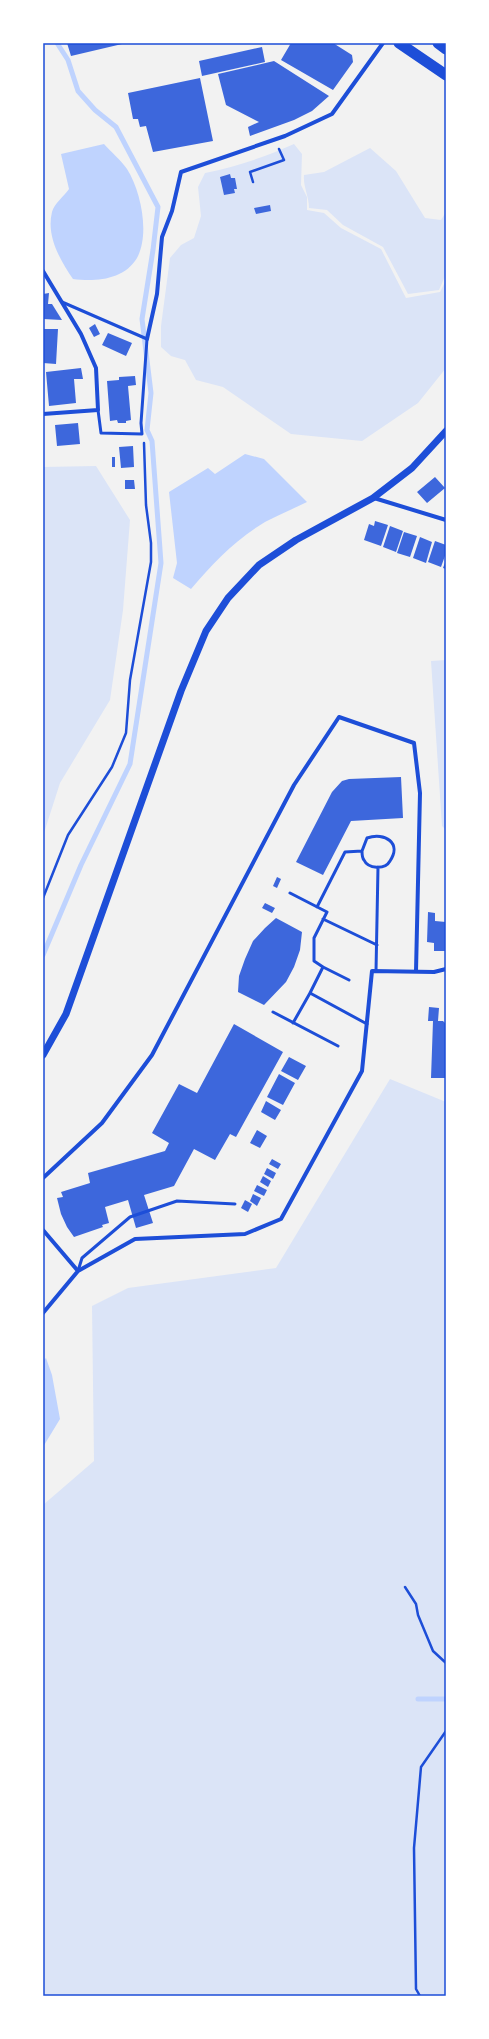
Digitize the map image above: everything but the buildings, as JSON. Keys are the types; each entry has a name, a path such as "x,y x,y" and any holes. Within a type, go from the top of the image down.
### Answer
{"highway":[{"path":"400,43 446,75"},
{"path":"438,43 446,49"}],"street":[{"path":"147,339 157,294 162,238 172,211 181,172 275,140 332,114 383,43"},
{"path":"43,271 81,334 96,368 98,410 43,414"},
{"path":"43,1054 66,1014 181,691 206,631 228,598 259,565 296,540 373,498 412,468 444,439 446,431"},
{"path":"373,498 446,520"},
{"path":"43,1178 102,1123 152,1055 294,785 339,717 414,743 420,793 416,971"},
{"path":"43,1313 78,1271 135,1239 245,1234 281,1219 362,1071 372,971 434,972 446,969"},
{"path":"43,1230 78,1271"}],"lane":[{"path":"61,301 147,339 141,423 142,434 100,433 98,410"},
{"path":"382,835 388,838 393,846 393,855 390,863 378,867 373,867 366,864 363,859 362,851 367,838 382,835"},
{"path":"317,907 345,852 362,851"},
{"path":"376,971 378,867"},
{"path":"290,893 327,912 314,938 314,961 349,980"},
{"path":"323,919 377,945"},
{"path":"293,1023 323,967"},
{"path":"310,993 367,1024"},
{"path":"274,1012 338,1046"},
{"path":"78,1271 82,1258 130,1217 177,1201 235,1204"}],"path":[{"path":"253,182 250,172 284,160 275,140"},
{"path":"43,898 68,835 112,767 126,733 130,680 151,562 142,434"},
{"path":"405,1587 416,1604 418,1615 433,1651 446,1663"},
{"path":"420,1996 416,1989 414,1848 421,1767 446,1731"}],"shaded area":[{"path":"294,144 302,154 301,185 307,197 307,210 324,213 341,228 381,249 406,298 440,292 446,280 446,368 418,403 362,441 291,434 223,387 196,380 185,360 171,356 161,347 161,326 170,258 181,245 194,238 201,216 198,187 205,173 250,161"},
{"path":"370,148 396,171 425,218 441,220 446,212 446,274 439,290 408,294 383,247 343,225 327,210 309,208 304,184 304,175 324,172"},
{"path":"96,466 130,520 123,610 110,700 60,783 43,836 43,467"},
{"path":"446,660 446,830 442,826 431,661"},
{"path":"390,1079 446,1102 446,1996 43,1996 43,1505 94,1461 92,1306 128,1288 276,1268"}],"water":[{"path":"104,144 127,169 140,200 143,225 141,248 137,258 131,265 125,271 117,275 108,278 90,280 73,279 59,256 51,230 53,209 69,189 61,154"},
{"path":"245,454 264,459 307,502 265,522 244,536 207,570 191,589 173,578 177,563 169,492 208,468 215,474"},
{"path":"46,1358 52,1375 60,1419 43,1447 43,1361"}],"waterway":[{"path":"43,955 81,865 130,764 161,563 152,441 147,430 151,393 142,319 158,207 116,127 95,110 78,91 68,60 57,43"},
{"path":"418,1699 446,1699"}]}
